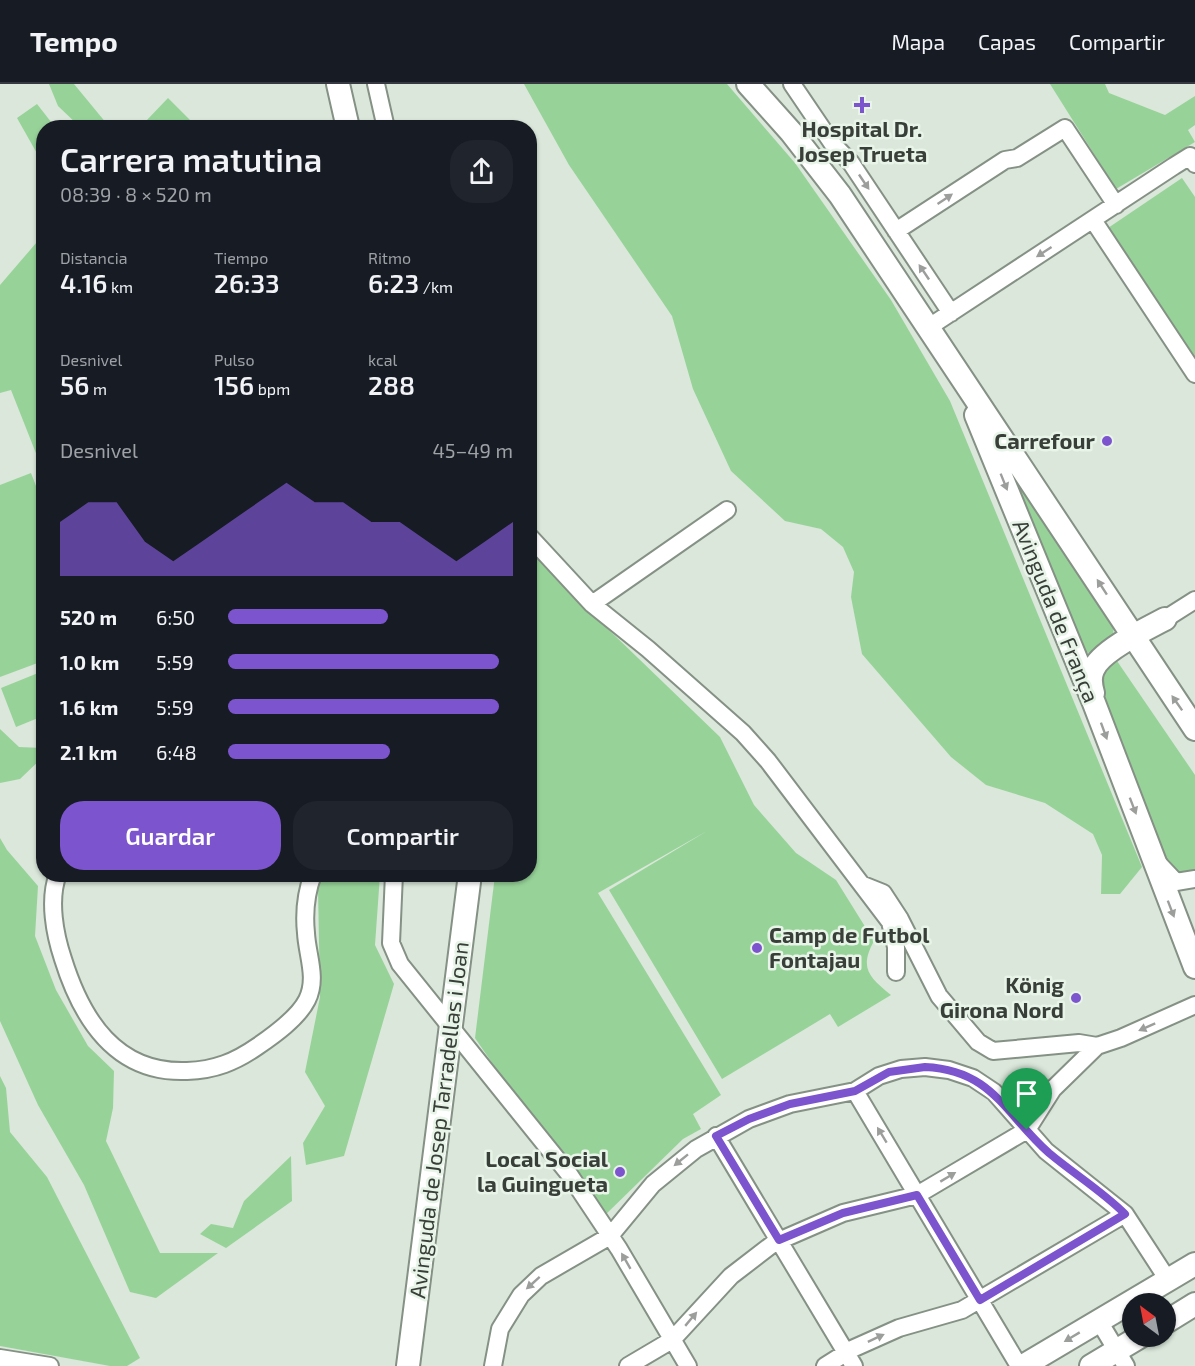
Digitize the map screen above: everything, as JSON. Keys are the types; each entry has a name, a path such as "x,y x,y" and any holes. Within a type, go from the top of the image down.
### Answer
{"main road":[{"path":"338,84 346,120"},
{"name":"Avinguda de França","path":"748,84 791,132 834,187 1195,729"},
{"name":"Avinguda de França","path":"957,369 1095,703 1195,967"},
{"path":"1095,703 1092,670 1105,656 1134,636 1165,619"},
{"path":"1159,678 1151,653 1153,643 1165,619"},
{"path":"1105,656 1125,656 1139,662 1159,678"},
{"name":"Avinguda de Josep Tarradellas i Joan","path":"408,1366 469,882"},
{"path":"1021,1366 1195,1264"},
{"path":"1176,1316 1195,1304"},
{"path":"1091,1366 1122,1358"}],"street":[{"path":"376,84 384,120"},
{"path":"792,84 832,143 851,163 951,313"},
{"path":"896,231 1005,160 1017,158 1065,128 1116,205"},
{"path":"929,327 1116,205 1193,160"},
{"path":"1093,220 1195,374"},
{"path":"592,604 727,510"},
{"path":"537,545 592,604 648,649 743,734 768,760 890,922 896,947 896,972"},
{"path":"1165,619 1195,600"},
{"path":"1151,854 1176,882 1195,879"},
{"path":"57,882 54,906 57,941 65,967 88,1018 117,1050 139,1065 173,1071 216,1068 241,1058 290,1020 307,1000 313,981 305,914 311,882"},
{"path":"393,882 391,943 405,973 569,1174 600,1220 603,1240 672,1340 687,1366"},
{"path":"861,885 883,893 900,919 939,996 978,1042 993,1051 1079,1043 1097,1046"},
{"path":"628,1366 672,1340 731,1276 779,1240 843,1213 917,1195 1027,1130 1053,1089 1097,1046 1121,1038 1195,1005"},
{"path":"493,1366 500,1329 521,1295 541,1276 603,1240 653,1184 678,1162 716,1136 749,1119 790,1104 855,1091 879,1076 901,1069 925,1067 949,1070 973,1078 994,1092 1055,1158 1098,1190 1125,1214 1168,1280"},
{"path":"855,1091 1021,1366"},
{"path":"716,1136 850,1359"},
{"path":"825,1366 850,1359 899,1328 955,1313 1125,1214"},
{"path":"1099,1321 1122,1358"},
{"path":"0,1358 50,1366"}],"green space":[{"path":"49,84 74,84 104,120 73,120 58,106"},
{"path":"524,84 727,84 795,163 891,300 950,401 1142,867 1120,894 1101,894 1102,855 1093,834 1045,803 986,785 951,757 862,654 851,597 854,572 843,547 821,529 785,521 731,471 693,389 672,316 569,165"},
{"path":"1050,84 1105,84 1109,93 1165,115 1195,96 1195,125 1188,130 1195,142 1116,189"},
{"path":"168,98 190,120 147,120"},
{"path":"37,104 50,120 36,120 36,152 17,118"},
{"path":"1182,178 1195,197 1195,362 1108,228"},
{"path":"36,243 36,453 11,390 0,393 0,285"},
{"path":"31,473 36,486 36,664 0,677 0,485"},
{"path":"1013,476 1112,623 1113,636 1106,647 1101,650 1094,653 1081,651 1011,479"},
{"path":"537,557 556,579 720,737 754,805 796,853 836,880 874,941 867,958 869,971 877,983 891,995 838,1027 830,1014 722,1079 609,890 707,831 598,893 721,1095 693,1114 701,1129 683,1139 600,1220 475,1038 494,882 537,882"},
{"path":"1117,661 1195,775 1195,872 1179,875 1170,870 1097,685 1108,664"},
{"path":"36,674 36,719 16,727 1,688"},
{"path":"0,729 19,747 36,748 36,764 20,779 0,783"},
{"path":"0,838 7,850 38,886 35,936 56,990 88,1046 114,1071 113,1108 106,1141 160,1253 218,1253 156,1298 130,1292 84,1185 38,1105 0,1021"},
{"path":"320,882 380,882 375,945 394,984 344,1156 306,1165 303,1143 325,1106 305,1072 320,997 318,887"},
{"path":"0,1076 6,1088 10,1132 47,1177 140,1358 127,1366 110,1366 0,1346"},
{"path":"291,1156 292,1201 226,1248 200,1234 211,1224 233,1228 244,1201"}],"place":[{"name":"Hospital Dr. Josep Trueta","path":"862,105"},
{"name":"Carrefour","path":"1107,441"},
{"name":"Camp de Futbol Fontajau","path":"757,948"},
{"name":"König Girona Nord","path":"1076,998"},
{"name":"Local Social la Guingueta","path":"620,1172"}],"route":[{"path":"914,1067 937,1067 973,1078 994,1092 1027,1130 1046,1151 1098,1190 1125,1214 980,1300 917,1195 827,1218 779,1240 716,1136 749,1119 790,1104 855,1091 879,1076 914,1067"}]}
